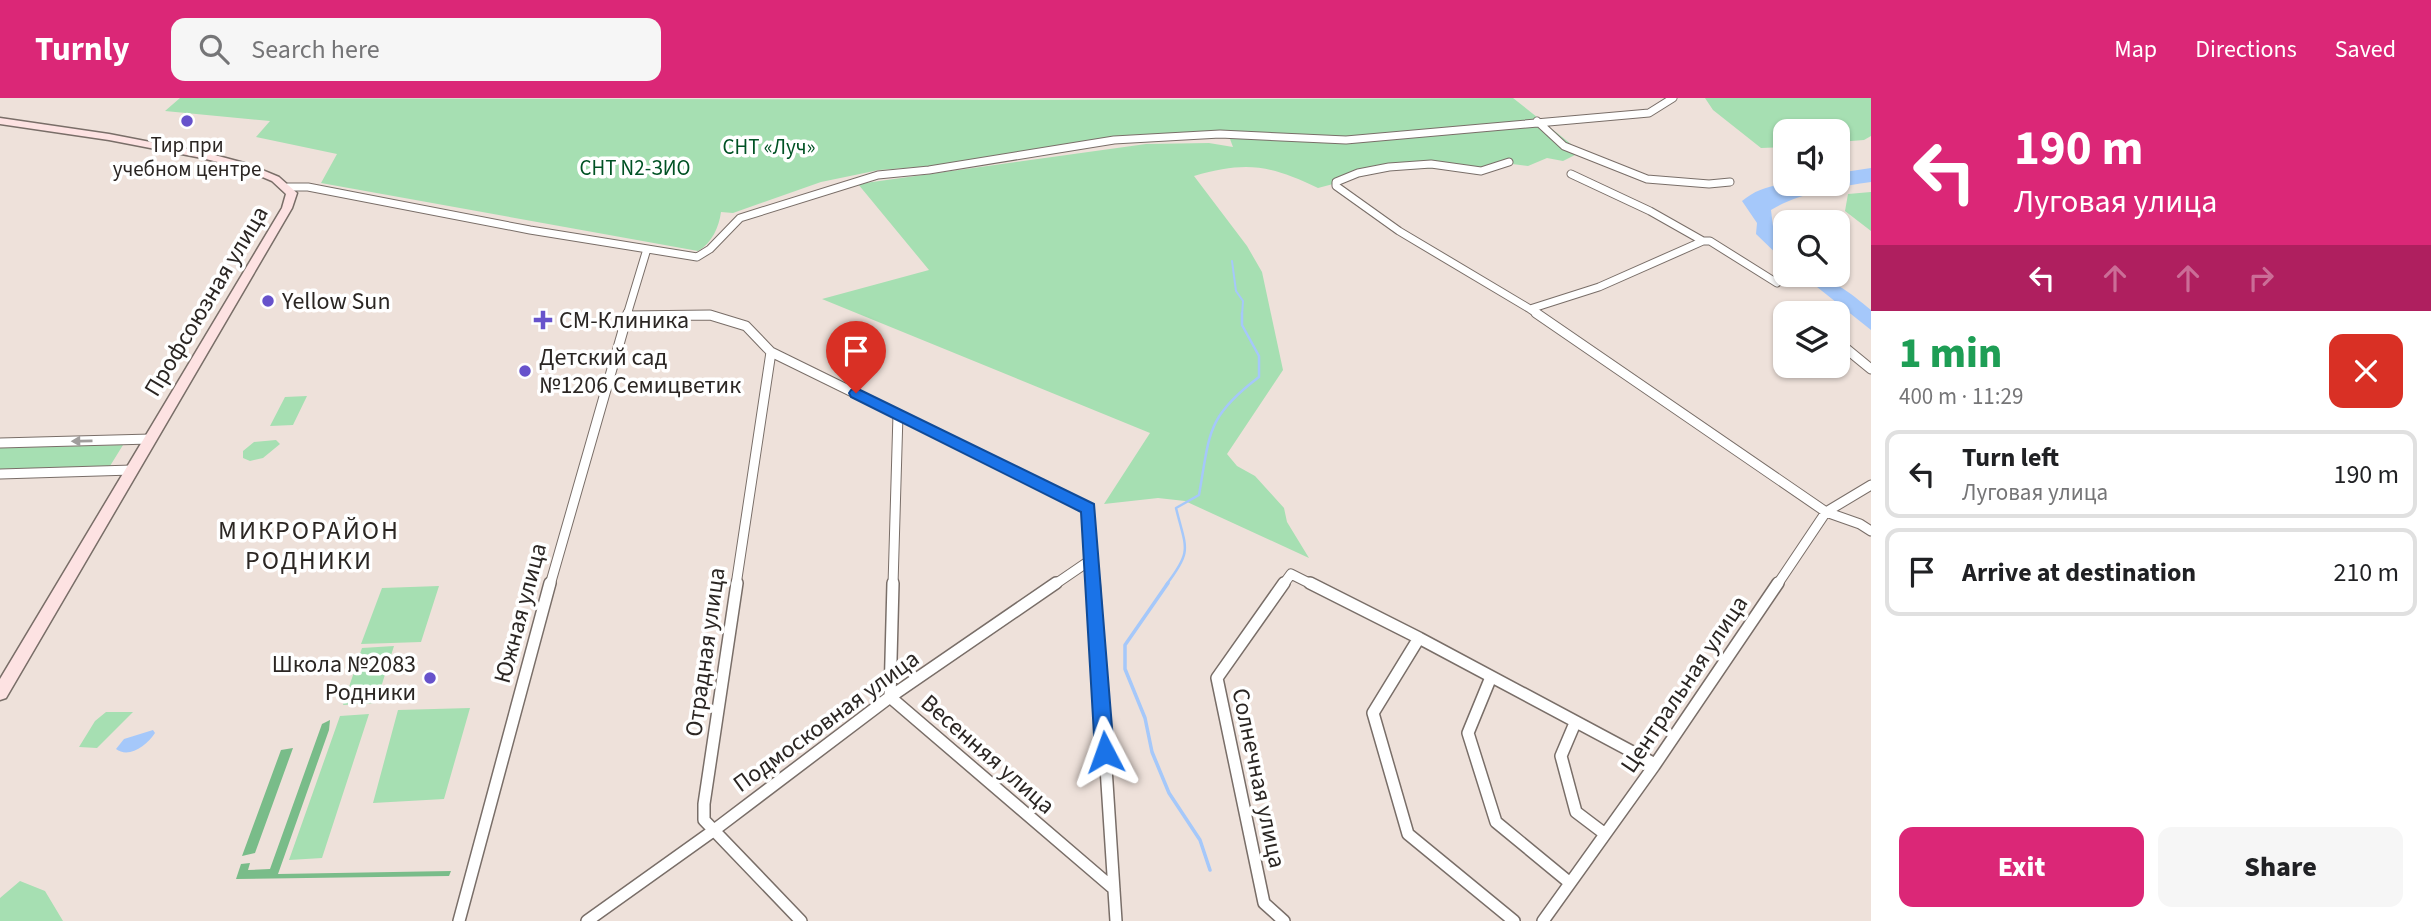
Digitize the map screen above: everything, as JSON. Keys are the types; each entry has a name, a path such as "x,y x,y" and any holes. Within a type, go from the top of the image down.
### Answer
{"main road":[{"name":"Профсоюзная улица","path":"0,121 164,146 256,170 288,187 291,200 0,692"}],"street":[{"path":"288,187 308,187 697,257 713,248 728,225 740,218 857,180 1114,140 1220,134 1346,140 1649,113 1673,98"},
{"path":"1537,121 1564,146 1647,179 1709,184 1730,182"},
{"path":"1509,162 1481,171 1432,164 1389,167 1358,173 1336,182 1336,186 1399,231 1530,309 1826,512 1860,524 1871,531"},
{"path":"1571,174 1650,211 1703,241"},
{"path":"1530,309 1598,287 1703,241 1710,241 1773,281"},
{"name":"Южная улица","path":"459,921 583,461 647,250"},
{"path":"626,316 710,315 747,326 771,352 1089,508 1116,921"},
{"name":"Отрадная улица","path":"771,352 704,804 704,820 801,921"},
{"path":"1850,352 1871,369"},
{"name":"Весенняя улица","path":"898,414 890,697 1114,890"},
{"path":"0,443 151,439"},
{"path":"0,474 132,470"},
{"name":"Центральная улица","path":"1543,921 1655,764 1826,512 1871,485"},
{"name":"Подмосковная улица","path":"587,921 713,831 890,697 1092,559"},
{"name":"Солнечная улица","path":"1284,921 1264,903 1217,678 1291,574 1419,638"},
{"path":"1514,921 1408,834 1373,713 1419,638 1655,764"},
{"path":"1491,677 1468,733 1496,822 1570,883"},
{"path":"1575,723 1561,756 1576,812 1605,834"}],"green space":[{"path":"180,98 1513,98 1581,152 1563,161 1547,158 1528,166 1512,164 1479,175 1440,168 1382,171 1318,188 1285,174 1258,168 1229,168 1194,176 1247,246 1262,272 1283,370 1227,454 1237,466 1255,476 1284,508 1287,522 1309,558 1185,501 1158,498 1104,504 1150,433 822,299 929,270 858,184 1146,144 1209,143 1233,147 1227,131 1130,135 932,166 879,170 821,182 733,213 721,212 714,234 698,251 321,183 337,154 256,137 270,121 165,111"},
{"path":"1705,98 1871,98 1871,136 1864,140 1850,141 1850,119 1773,119 1773,148 1761,148 1713,110"},
{"path":"1871,192 1871,231 1850,215 1850,210 1845,210 1850,194"},
{"path":"307,396 293,425 270,426 285,397"},
{"path":"276,440 280,444 263,458 250,461 243,458 243,451 254,442"},
{"path":"123,445 110,466 0,469 0,448"},
{"path":"439,586 421,642 361,644 382,588"},
{"path":"394,646 376,703 343,705 362,648"},
{"path":"470,708 444,799 373,803 398,710"},
{"path":"106,712 133,712 97,748 79,747 95,721"},
{"path":"369,714 322,858 289,860 340,716"},
{"path":"330,720 329,730 278,874 451,871 449,876 236,879 241,864 250,863 248,870 270,869 322,724"},
{"path":"293,748 255,853 242,856 281,750"},
{"path":"20,881 45,891 63,921 0,921 0,898"}],"water":[{"path":"1871,168 1871,182 1850,185 1850,171"},
{"path":"1773,186 1773,196 1803,196 1771,210 1773,250 1756,234 1757,223 1742,201"},
{"path":"1817,287 1840,287 1871,310 1871,330 1850,313 1850,301 1835,301"},
{"path":"153,730 155,733 152,738 143,746 126,752 116,749 124,739"}],"waterway":[{"path":"1232,261 1236,291 1243,301 1242,315"},
{"path":"1166,585 1180,564 1185,549 1176,508 1199,495 1213,428 1229,404 1259,377 1259,356 1242,325 1242,315"},
{"path":"1168,583 1125,645 1125,669 1145,718 1152,752 1169,793 1200,840 1210,870"}],"place":[{"name":"Тир при учебном центре","path":"187,121"},
{"name":"Yellow Sun","path":"268,301"},
{"name":"СМ-Клиника","path":"543,320"},
{"name":"Детский сад №1206 Семицветик","path":"525,371"},
{"name":"Школа №2083 Родники","path":"430,678"}],"district":[{"name":"МИКРОРАЙОН РОДНИКИ","path":"309,545"}],"route":[{"path":"856,393 1089,508 1105,752"}],"park label":[{"name":"СНТ «Луч»","path":"769,147"},
{"name":"СНТ N2-ЗИО","path":"635,168"}]}
